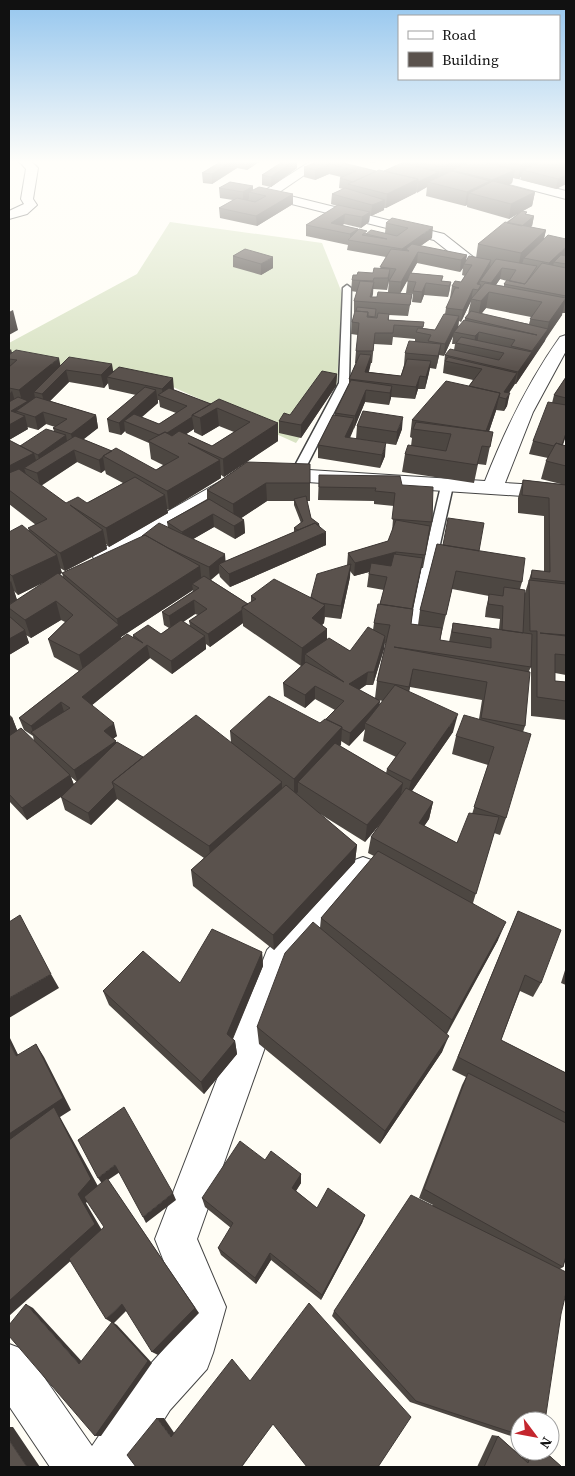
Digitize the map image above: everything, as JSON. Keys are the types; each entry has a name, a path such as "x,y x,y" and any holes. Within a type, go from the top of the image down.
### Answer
{"street":[{"path":"411,230 439,237 472,263 566,282"},
{"path":"492,489 512,436 551,377 566,340"},
{"path":"84,569 244,476 261,473 538,491 566,498"},
{"path":"106,1467 154,1394 191,1353 204,1306 176,1240 279,961 369,864"},
{"path":"9,1366 78,1467"}],"lane":[{"path":"296,475 344,383 347,288"},
{"path":"412,638 447,486"}],"green space":[{"path":"165,230 227,230 322,243 342,293 337,383 296,443 162,382 9,357 9,343 137,274"}],"building":[{"path":"330,230 357,230 350,234"},
{"path":"358,230 367,231 362,235 387,239 366,234 371,230 397,236 405,230 429,230 402,249 348,240"},
{"path":"495,230 546,230 521,253 478,244"},
{"path":"548,235 566,239 566,247 549,263 524,258"},
{"path":"412,244 467,255 461,260 418,252 401,282 389,281 396,269 380,267 391,249 409,251 406,249"},
{"path":"245,249 273,257 261,264 233,256"},
{"path":"561,255 566,256 566,264 554,262"},
{"path":"469,256 491,260 477,284 481,285 478,290 473,289 463,310 446,308 455,288 459,288 452,286 455,281 461,282 472,265 464,264"},
{"path":"496,259 537,266 525,284 509,281 516,270 502,268 491,283 480,281"},
{"path":"542,263 566,268 566,296 504,284 507,280 525,284"},
{"path":"374,268 390,269 388,278 374,278 373,281 352,280 353,275 357,275 358,272 373,273"},
{"path":"410,273 443,276 441,281 451,282 449,286 426,283 422,292 413,291 416,282 407,281"},
{"path":"360,281 374,282 370,297 377,297 378,292 412,294 410,305 354,301"},
{"path":"485,283 566,298 549,322 530,319 542,302 489,292 481,301 471,299"},
{"path":"357,307 376,309 375,317 368,316 368,312 356,311"},
{"path":"355,311 368,312 367,317 377,318 378,313 389,314 388,320 424,322 423,327 394,325 393,333 375,333 373,351 356,351 359,323 352,322"},
{"path":"471,311 548,329 532,351 511,346 515,340 479,332 475,336 454,332 464,320 537,335 465,318"},
{"path":"444,314 459,316 445,344 428,341 431,335 416,332 418,328 435,330"},
{"path":"461,337 532,352 518,372 445,355 450,349 499,360 504,353 456,343"},
{"path":"409,341 441,344 438,356 405,353"},
{"path":"16,350 59,358 19,390 9,388 9,367 17,360 9,359 9,355"},
{"path":"360,354 371,355 365,372 401,376 407,359 431,361 426,377 420,376 416,387 349,379"},
{"path":"69,357 112,364 101,375 66,370 42,394 34,392"},
{"path":"448,357 517,373 504,392 510,393 506,399 499,397 500,393 469,386 482,369 445,361"},
{"path":"119,367 173,378 162,389 107,377"},
{"path":"322,371 337,374 301,425 279,421 284,413 290,415"},
{"path":"566,377 566,398 554,395"},
{"path":"351,380 392,386 390,393 366,390 355,416 335,413"},
{"path":"446,381 500,393 486,431 412,420"},
{"path":"145,387 156,390 119,423 107,419"},
{"path":"169,388 211,404 167,433 159,435 124,421 134,414 159,424 187,406 158,395"},
{"path":"18,397 28,401 11,411 25,416 9,425 9,402"},
{"path":"36,397 96,415 71,434 53,428 67,419 43,412 35,417 16,411"},
{"path":"219,399 278,423 223,459 188,443 220,460 167,491 103,456 116,448 156,470 179,457 148,441 165,432 172,436 179,431 212,446 250,422 217,408 200,418 192,415"},
{"path":"548,402 566,405 566,433 562,445 556,443 554,446 533,441"},
{"path":"363,411 403,417 397,432 357,426"},
{"path":"333,415 354,418 345,437 386,443 382,455 318,445"},
{"path":"416,422 493,432 490,447 482,446 477,465 405,454 408,445 446,451 451,434 413,429"},
{"path":"46,429 66,435 38,455 20,446"},
{"path":"75,436 112,451 99,460 74,450 37,473 24,468"},
{"path":"9,440 34,453 9,466"},
{"path":"556,443 566,446 566,466 546,461"},
{"path":"247,462 310,464 310,483 266,483 233,504 207,490"},
{"path":"19,469 66,503 78,497 87,503 135,477 165,495 106,528 70,505 103,530 60,553 28,528 47,519 9,490 9,473"},
{"path":"319,475 400,476 402,485 433,487 432,522 392,519 395,493 375,491 376,488 319,487"},
{"path":"523,480 566,485 566,582 531,578 532,570 550,572 549,498 522,495"},
{"path":"306,496 311,518 319,524 315,523 298,530 294,528 303,521 294,499"},
{"path":"209,499 244,520 234,526 213,514 182,532 167,522"},
{"path":"448,518 484,523 479,551 443,545"},
{"path":"396,520 430,526 425,555 396,552 355,563 348,553 388,541"},
{"path":"159,523 225,554 209,567 145,535 142,536"},
{"path":"315,523 326,532 229,574 219,564"},
{"path":"22,525 57,555 12,576 9,573 9,532"},
{"path":"145,535 200,566 117,619 62,573"},
{"path":"437,544 525,558 522,582 456,571 446,615 420,610"},
{"path":"394,554 423,558 412,609 380,604 387,577 369,574 371,563 391,566"},
{"path":"351,564 341,606 321,603 311,597 317,574"},
{"path":"58,573 119,625 79,655 48,639 73,615 56,601 25,620 9,608 9,605"},
{"path":"204,576 248,604 208,634 189,621 207,609 194,600 169,616 162,612 199,588 192,584"},
{"path":"274,579 325,605 312,618 327,629 302,648 242,607 256,599 251,596"},
{"path":"529,580 566,584 566,635 540,633 566,636 566,655 555,654 555,681 566,682 566,701 537,697 537,631 530,631"},
{"path":"504,587 525,590 523,633 502,630 503,606 488,604 489,594 503,596"},
{"path":"378,604 413,609 411,624 442,628 440,640 491,648 491,638 452,632 453,623 532,634 531,667 394,647 530,672 525,726 481,718 487,682 413,669 409,687 377,681 390,625 374,623"},
{"path":"9,616 25,630 9,639"},
{"path":"181,620 205,636 171,661 147,645 82,697 114,723 104,731 116,741 74,770 31,732 70,708 61,702 31,726 19,718 127,634 143,643 133,635 148,625 161,634"},
{"path":"368,627 385,636 374,672 368,672 349,684 380,701 350,733 326,719 344,701 315,686 305,695 283,683 306,662 344,682 305,654 329,638 350,651"},
{"path":"395,685 458,714 411,781 387,769 406,743 365,723"},
{"path":"269,696 320,723 325,719 342,727 294,779 230,731"},
{"path":"196,715 282,782 209,846 112,782"},
{"path":"464,715 531,734 506,818 474,807 494,747 456,736"},
{"path":"21,728 70,775 22,808 9,794 9,736"},
{"path":"117,742 143,757 112,782 114,787 88,813 61,797"},
{"path":"335,743 403,783 367,825 298,782"},
{"path":"286,785 357,845 273,935 191,870"},
{"path":"406,788 433,802 419,823 457,843 469,813 499,817 476,894 371,837"},
{"path":"378,851 506,922 452,1020 321,918"},
{"path":"518,911 561,930 541,983 525,975 501,1040 566,1073 566,1113 458,1057"},
{"path":"20,915 51,974 9,998 9,922"},
{"path":"313,922 449,1036 385,1131 257,1027 285,953"},
{"path":"212,929 262,952 227,1034 235,1041 201,1082 103,991 143,951 180,983"},
{"path":"9,1042 16,1056 36,1044 63,1098 9,1134"},
{"path":"468,1073 566,1123 566,1256 563,1267 424,1189"},
{"path":"54,1107 91,1179 78,1194 95,1224 9,1301 9,1140"},
{"path":"124,1107 173,1193 143,1217 115,1165 98,1178 78,1140"},
{"path":"240,1141 265,1160 271,1151 301,1174 292,1188 317,1208 328,1188 365,1215 322,1295 270,1253 255,1278 218,1248 233,1223 202,1198"},
{"path":"107,1178 195,1308 152,1352 122,1304 106,1319 69,1259 104,1227 84,1197"},
{"path":"411,1195 566,1272 566,1293 561,1314 546,1411 510,1411 510,1432 416,1401 334,1311"},
{"path":"309,1303 411,1417 378,1467 307,1467 273,1424 241,1467 136,1467 127,1455 157,1418 171,1437 232,1359 250,1381"},
{"path":"26,1304 79,1364 112,1322 148,1361 95,1436 9,1336 9,1325"},
{"path":"498,1436 510,1447 510,1461 526,1461 528,1463 529,1461 555,1461 562,1467 484,1467"},
{"path":"9,1440 27,1467 9,1467"}]}
